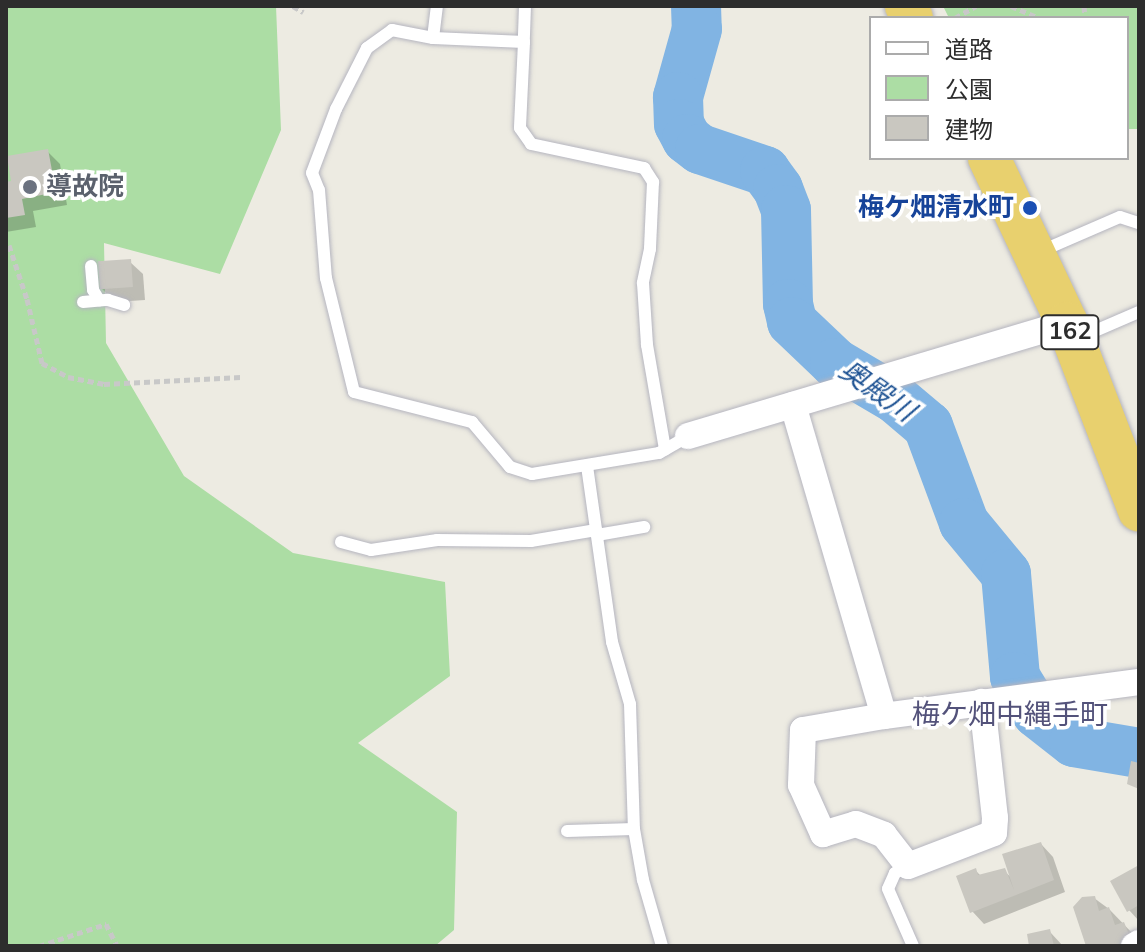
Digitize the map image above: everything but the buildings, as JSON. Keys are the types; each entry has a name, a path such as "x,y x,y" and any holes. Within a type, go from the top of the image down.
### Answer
{"highway":[{"name":"162","path":"990,160 1070,331 1139,511"}],"street":[{"path":"676,443 866,383 1070,331"},
{"path":"793,405 884,716"},
{"path":"982,702 994,833 908,866 884,835 856,824 823,834 801,785 803,730 884,716 982,702 1025,696 1139,682"},
{"path":"1134,946 1139,943"}],"lane":[{"path":"433,38 437,6"},
{"path":"524,42 433,38 392,30 367,48 336,109 312,173 319,190 326,278 354,392 472,422 510,467 532,474 587,466 676,443 647,345 643,283 650,249 653,182 644,168 531,144 520,128 524,42 525,6"},
{"path":"1036,253 1120,217 1139,223"},
{"path":"91,266 93,290 99,300"},
{"path":"83,302 99,300 124,305"},
{"path":"1070,331 1139,312"},
{"path":"587,466 612,642 630,704 634,829 643,880 662,946"},
{"path":"341,542 371,550 437,540 531,541 644,527"},
{"path":"567,831 634,829"},
{"path":"908,866 895,873 888,889 913,946"}],"path":[{"path":"293,6 303,12"},
{"path":"958,16 976,6"},
{"path":"1011,6 1034,16"},
{"path":"9,245 27,299 42,363 68,377 104,384 241,377"},
{"path":"39,946 106,924 117,946"}],"green space":[{"path":"6,6 276,6 281,130 220,274 104,243 106,343 184,476 293,553 445,582 450,676 358,743 457,812 454,930 435,946 6,946"},
{"path":"943,6 1139,6 1139,129 1129,129 1129,16 948,16"}],"waterway":[{"name":"奥殿川","path":"696,6 697,29 678,97 679,124 687,139 700,149 765,171 778,189 786,210 788,304 792,322 835,363 896,399 928,426 964,523 1006,574 1015,677 1037,713 1074,742 1139,753"}],"place":[{"name":"導故院","path":"30,187"},
{"name":"梅ケ畑清水町","path":"1030,208"}],"district":[{"name":"梅ケ畑中縄手町","path":"1010,715"}]}
